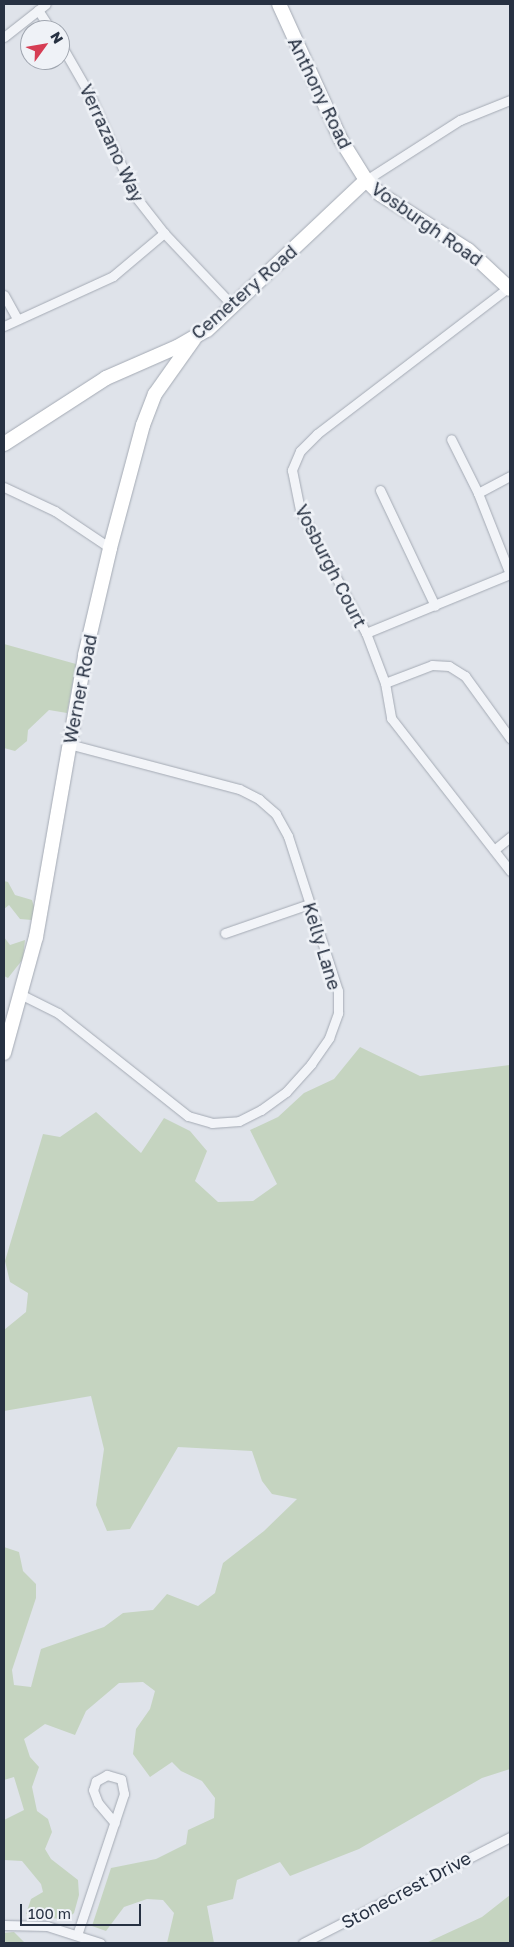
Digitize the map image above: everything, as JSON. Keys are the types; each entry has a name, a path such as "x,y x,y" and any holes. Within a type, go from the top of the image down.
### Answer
{"street":[{"path":"4,37 46,4"},
{"name":"Anthony Road","path":"279,4 341,140 366,180"},
{"path":"38,10 44,20"},
{"name":"Verrazano Way","path":"70,60 91,97 135,196 164,233 232,305"},
{"path":"366,180 460,120 510,100"},
{"name":"Vosburgh Road","path":"366,180 380,194 468,250 510,288"},
{"name":"Cemetery Road","path":"4,444 106,378 194,339 366,180"},
{"path":"4,326 17,318 114,276 164,233"},
{"name":"Vosburgh Court","path":"510,288 318,434 294,461 292,481 300,510 366,633 386,682 391,718 510,871"},
{"path":"4,295 17,318"},
{"name":"Werner Road","path":"4,1053 36,937 68,744 110,548 143,425 155,394 194,339"},
{"path":"366,633 510,574 478,493 451,439"},
{"path":"478,493 510,476"},
{"path":"4,487 56,511 110,548"},
{"path":"380,490 435,606"},
{"path":"386,682 432,665 449,666 465,676 510,738"},
{"name":"Kelly Lane","path":"20,994 58,1013 188,1116 212,1123 239,1121 261,1110 286,1092 311,1064 329,1038 338,1012 338,990 288,836 276,814 259,798 239,789 68,744"},
{"path":"494,850 510,837"},
{"path":"225,933 309,904"},
{"path":"77,1935 115,1823 124,1785 114,1775 107,1775 96,1781 94,1790 98,1803 115,1823"},
{"name":"Stonecrest Drive","path":"303,1943 510,1837"},
{"path":"4,1925 47,1926 100,1943"}],"green space":[{"path":"4,644 76,664 67,713 49,710 28,730 27,741 15,751 4,748"},
{"path":"4,881 8,882 15,895 32,900 35,910 32,920 20,919 9,905 4,909"},
{"path":"4,937 10,945 25,940 23,959 8,978 4,976"},
{"path":"360,1047 420,1076 510,1065 510,1769 482,1778 359,1849 290,1876 280,1862 237,1880 233,1899 207,1906 214,1943 167,1943 174,1913 163,1900 147,1899 124,1907 106,1931 92,1926 111,1868 156,1859 186,1844 188,1830 214,1818 215,1798 202,1781 181,1771 172,1762 150,1777 133,1754 136,1729 150,1709 155,1691 143,1682 119,1683 86,1711 75,1735 45,1724 24,1739 30,1757 39,1767 32,1787 37,1811 48,1819 52,1832 45,1849 51,1859 78,1880 79,1895 74,1913 66,1920 26,1914 31,1899 43,1892 41,1884 22,1861 4,1860 4,1820 24,1810 14,1777 4,1780 4,1547 19,1552 23,1571 36,1584 36,1598 12,1670 14,1685 31,1687 41,1649 104,1627 123,1613 153,1610 167,1594 198,1606 215,1593 223,1563 264,1531 297,1499 272,1494 262,1481 252,1451 178,1447 130,1529 107,1531 96,1505 104,1449 91,1396 4,1411 4,1330 26,1312 28,1293 10,1282 5,1261 43,1134 60,1137 96,1112 141,1153 164,1118 190,1131 207,1151 195,1181 218,1202 253,1201 277,1184 250,1130 278,1117 304,1093 334,1079"},
{"path":"510,1895 510,1943 426,1943 482,1917"},
{"path":"14,1932 25,1943 4,1943 4,1933"}]}
